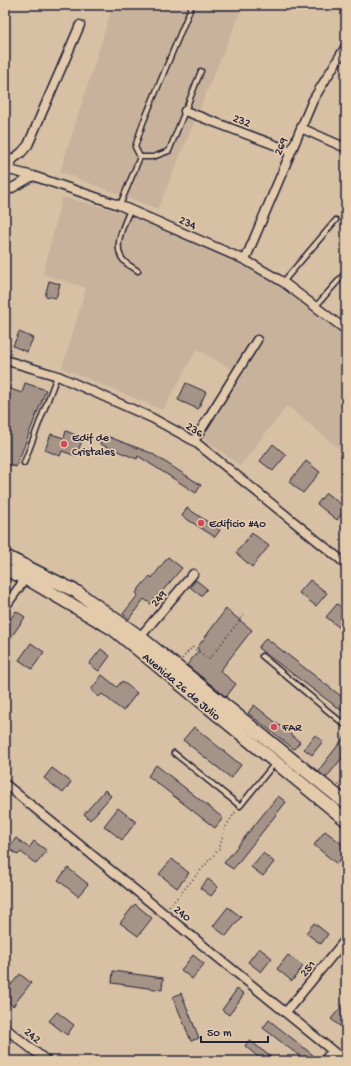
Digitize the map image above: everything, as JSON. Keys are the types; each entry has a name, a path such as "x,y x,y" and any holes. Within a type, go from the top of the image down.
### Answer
{"street":[{"path":"6,169 13,159 28,145 80,25"},
{"name":"269","path":"245,260 313,100 346,46"},
{"name":"232","path":"185,111 291,151"},
{"path":"301,128 346,148"},
{"name":"234","path":"6,169 33,176 119,205 245,260 282,282 346,330"},
{"path":"5,192 33,176"},
{"path":"194,441 257,340"},
{"name":"236","path":"5,360 58,376 152,418 194,441 346,564"},
{"name":"Avenida 26 de Julio","path":"5,556 29,574 113,629 346,820"},
{"name":"Avenida 26 de Julio","path":"5,570 29,574 77,592 140,637 177,666 346,803"},
{"path":"5,607 29,574"},
{"name":"249","path":"140,637 193,574"},
{"name":"240","path":"5,784 345,1061"},
{"name":"251","path":"286,1012 346,939"},
{"name":"242","path":"5,1028 47,1061"},
{"path":"324,1061 332,1051"}],"lane":[{"path":"119,205 140,158 135,147 139,135 192,5"},
{"path":"140,158 153,157 169,151 201,71"},
{"path":"130,210 121,231 118,250 124,261 138,271"},
{"path":"282,282 336,220"},
{"path":"315,307 346,272"},
{"path":"24,463 58,376"},
{"path":"262,656 346,726"},
{"path":"174,753 240,806 275,763"}],"path":[{"path":"177,666 192,647 209,659 244,615"},
{"path":"164,913 219,849 225,828 240,806"}],"shaded area":[{"path":"113,5 243,5 158,209 60,172"},
{"path":"62,197 114,210 244,263 280,286 346,337 346,454 287,406 240,466 202,437 241,375 197,349 163,410 62,368 86,288 43,274"}],"building":[{"path":"49,281 60,284 56,298 45,296"},
{"path":"19,332 33,338 27,352 13,346"},
{"path":"25,383 46,390 16,467 5,463 5,387 22,393"},
{"path":"186,383 206,392 198,409 178,400"},
{"name":"Edif de Cristales","path":"66,431 83,438 76,456 62,451 60,456 45,450 51,434 64,438"},
{"path":"104,435 151,453 201,485 196,493 138,456 137,459 100,444"},
{"path":"273,444 286,455 273,471 260,461"},
{"path":"306,461 320,472 303,493 289,482"},
{"path":"326,493 346,508 337,520 317,504"},
{"name":"Edificio #40","path":"187,508 220,530 215,537 182,516"},
{"path":"252,533 269,546 252,567 236,553"},
{"path":"168,557 182,568 151,604 144,599 129,619 123,614 138,595 136,593 150,576 152,578"},
{"path":"196,580 207,589 201,596 190,587"},
{"path":"310,580 327,593 316,606 299,593"},
{"path":"337,604 346,611 346,620 340,628 326,617"},
{"path":"226,609 252,630 220,671 236,684 226,697 187,665 199,650 197,648"},
{"path":"16,611 25,617 5,646 5,627"},
{"path":"266,638 346,700 346,714 258,648"},
{"path":"31,643 44,652 32,669 19,660"},
{"path":"101,649 110,656 99,671 89,664"},
{"path":"102,675 117,687 122,681 137,693 123,711 102,694 99,697 91,690"},
{"name":"FAR","path":"254,705 300,742 294,749 248,713"},
{"path":"194,727 241,765 231,778 183,740"},
{"path":"315,735 323,741 312,755 304,749"},
{"path":"346,735 346,753 326,778 318,771"},
{"path":"156,765 223,818 215,828 148,776"},
{"path":"52,768 71,782 63,793 44,778"},
{"path":"105,790 111,796 90,820 84,814"},
{"path":"278,796 286,802 233,869 224,863"},
{"path":"118,808 136,822 122,840 104,826"},
{"path":"325,831 346,847 346,852 337,864 314,845"},
{"path":"16,838 29,848 34,841 47,851 36,864 21,852 18,855 8,848"},
{"path":"263,853 274,862 263,876 251,867"},
{"path":"172,859 189,873 177,888 159,874"},
{"path":"68,868 88,884 78,896 58,880"},
{"path":"208,879 218,887 211,896 200,888"},
{"path":"135,904 152,918 138,936 120,923"},
{"path":"228,907 241,917 226,936 213,926"},
{"path":"314,923 328,934 321,944 306,933"},
{"path":"259,948 272,958 261,972 248,962"},
{"path":"193,955 204,964 192,979 181,970"},
{"path":"288,955 303,966 292,981 277,969"},
{"path":"113,971 163,978 162,990 112,983"},
{"path":"20,974 31,983 13,1006 5,999 5,992"},
{"path":"237,989 244,994 229,1015 222,1010"},
{"path":"181,993 199,1038 191,1041 173,997"},
{"path":"346,1001 346,1031 331,1019"},
{"path":"57,1012 74,1025 67,1035 49,1021"},
{"path":"269,1020 313,1055 308,1061 263,1028"},
{"path":"249,1040 276,1061 263,1061 245,1046"}],"place":[{"name":"Edif de Cristales","path":"64,444"},
{"name":"Edificio #40","path":"201,523"},
{"name":"FAR","path":"274,727"}]}
